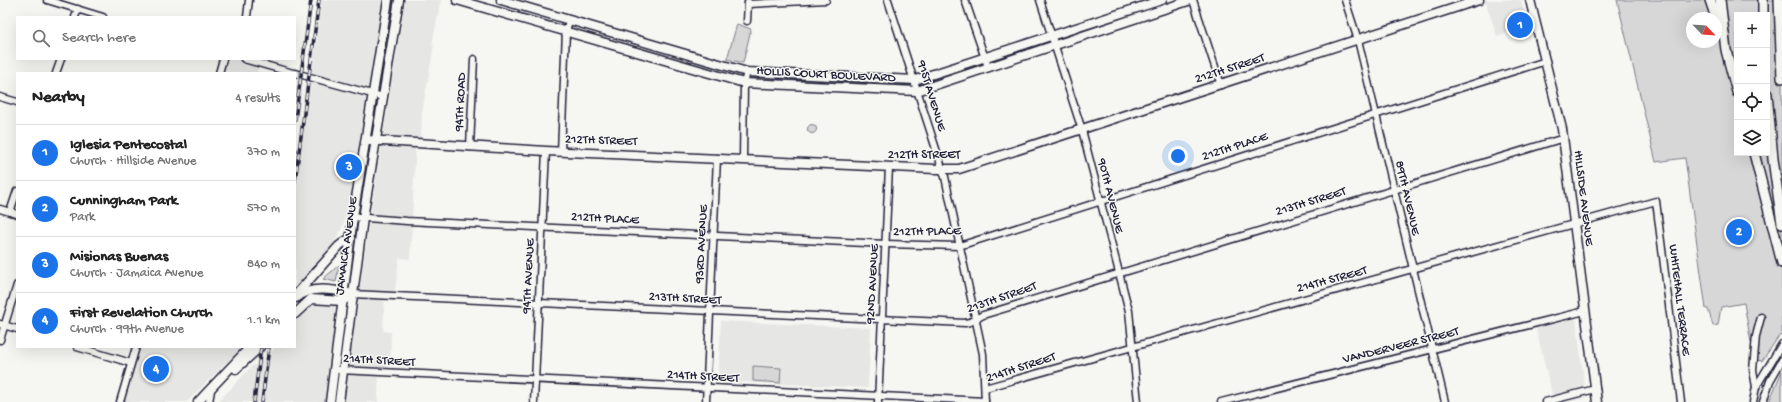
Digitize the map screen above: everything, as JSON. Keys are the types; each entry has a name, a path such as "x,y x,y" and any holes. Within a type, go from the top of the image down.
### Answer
{"highway":[{"path":"1710,0 1714,12"},
{"path":"1720,0 1722,30 1728,60"},
{"path":"1763,0 1763,12"},
{"path":"1779,0 1782,78"},
{"path":"1722,40 1735,84"},
{"path":"1769,120 1782,223"},
{"path":"1755,156 1782,263"}],"main road":[{"name":"JAMAICA AVENUE","path":"339,402 343,371 353,217 388,0"},
{"name":"JAMAICA AVENUE","path":"330,402 342,301 355,279 375,141 399,0"},
{"name":"HOLLIS COURT BOULEVARD","path":"458,0 480,3 524,19 744,83 917,91 1055,46 1142,7 1162,0"},
{"name":"HOLLIS COURT BOULEVARD","path":"501,0 747,72 915,80 1051,35 1146,15 1192,0"},
{"name":"212TH STREET","path":"366,140 561,152 717,158 943,170 959,169 1479,0"},
{"name":"HILLSIDE AVENUE","path":"1530,0 1564,138 1597,402"},
{"path":"1142,7 1146,15"},
{"path":"524,19 527,8"},
{"path":"628,50 632,38"},
{"path":"688,67 691,55"},
{"path":"804,75 804,86"},
{"path":"862,78 862,88"},
{"path":"296,297 339,246 351,238"},
{"path":"296,297 317,289 348,293"},
{"path":"296,313 311,299 342,301"},
{"path":"211,390 249,348"},
{"path":"198,402 259,348"}],"street":[{"path":"47,0 100,16"},
{"path":"247,16 250,0"},
{"path":"747,21 748,2 826,0"},
{"name":"91ST AVENUE","path":"888,0 943,170 983,354 985,388"},
{"path":"965,0 988,67"},
{"name":"90TH AVENUE","path":"1040,0 1082,130 1129,311 1138,402"},
{"path":"1192,0 1221,85"},
{"name":"89TH AVENUE","path":"1344,0 1358,40 1445,402"},
{"path":"75,16 78,9"},
{"path":"561,152 566,31 569,21"},
{"name":"94TH ROAD","path":"470,146 474,59"},
{"path":"56,72 61,60"},
{"path":"219,72 223,60"},
{"path":"248,60 290,72"},
{"name":"212TH PLACE","path":"353,217 714,236 959,246 1546,61"},
{"path":"743,160 744,83 747,72"},
{"path":"296,74 383,97"},
{"path":"0,97 16,102"},
{"name":"213TH STREET","path":"348,293 965,323 983,315 1118,273 1564,138"},
{"name":"94TH AVENUE","path":"534,402 546,151"},
{"name":"93RD AVENUE","path":"706,402 717,158"},
{"name":"92ND AVENUE","path":"878,399 889,167"},
{"path":"10,212 16,194"},
{"name":"214TH STREET","path":"334,370 706,388 878,399 985,402 985,388 1656,202"},
{"name":"WHITEHALL TERRACE","path":"1656,202 1681,402"},
{"path":"0,209 16,214"},
{"path":"0,340 2,324 16,288"},
{"name":"VANDERVEER STREET","path":"1221,402 1585,311"},
{"path":"1760,317 1756,336 1753,370 1756,387 1764,399"},
{"path":"2,324 16,329"},
{"path":"1753,402 1756,387 1782,344"},
{"path":"81,348 131,363"},
{"path":"120,402 136,348"},
{"path":"1764,399 1774,372 1782,360"},
{"path":"209,402 211,390"},
{"path":"1545,402 1595,390"}],"shaded area":[{"path":"322,0 383,0 351,200 346,218 337,238 324,257 296,289 296,194"},
{"path":"405,0 441,0 432,45 434,45 422,113 421,140 416,140 410,259 399,258 395,291 385,292 383,331 391,332 390,368 379,368 378,402 344,402 369,223"},
{"path":"1479,0 1521,0 1528,27 1497,36 1486,3 1480,5"},
{"path":"1617,0 1782,0 1782,335 1779,336 1762,361 1757,360 1759,341 1751,343 1744,303 1721,307 1718,325 1713,326 1708,309 1706,309 1685,158 1656,162"},
{"path":"737,24 751,29 743,63 727,59"},
{"path":"222,60 242,60 260,65 257,72 217,72"},
{"path":"812,124 817,129 812,134 807,129"},
{"path":"339,265 336,282 323,279"},
{"path":"315,302 340,303 325,402 218,402 253,365 257,366 275,348 296,348 296,320"},
{"path":"1575,310 1586,398 1567,402 1554,402 1534,321"},
{"path":"721,321 871,328 868,388 718,381"},
{"path":"131,348 241,348 187,402 115,402"},
{"path":"753,366 781,368 780,383 753,381"},
{"path":"1782,371 1782,402 1769,402"}],"railway":[{"path":"296,112 311,0"},
{"path":"296,174 319,0"},
{"path":"254,402 261,348"},
{"path":"262,402 269,348"}],"place":[{"name":"Iglesia Pentecostal","path":"1520,25"},
{"name":"Misionas Buenas","path":"349,167"},
{"name":"Cunningham Park","path":"1739,232"},
{"name":"First Revelation Church","path":"156,369"}]}
